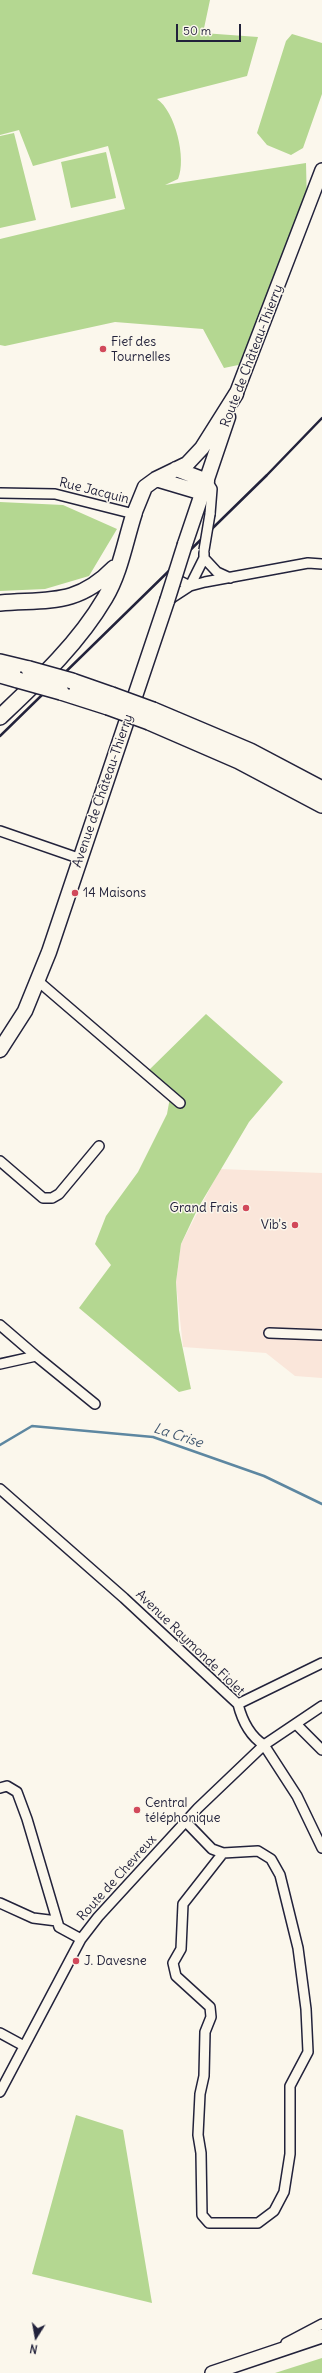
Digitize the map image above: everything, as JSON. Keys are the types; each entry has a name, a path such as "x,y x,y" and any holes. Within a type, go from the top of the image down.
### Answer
{"highway":[{"path":"0,717 67,650 105,598 116,576 134,514"},
{"path":"0,710 59,652 80,627 98,601 122,553"},
{"path":"0,604 75,596 94,586 114,568"},
{"path":"0,662 28,669 67,686 250,751 322,789"},
{"path":"0,676 18,680 67,686"},
{"path":"151,716 322,805"}],"main road":[{"name":"Route de Château-Thierry","path":"174,578 236,394 322,170"},
{"path":"134,514 140,494 145,488 156,479 187,464 202,448 236,394"},
{"path":"176,469 205,487"},
{"path":"156,479 205,487"},
{"name":"Avenue de Château-Thierry","path":"0,1050 14,1031 38,982 81,859 174,578"},
{"path":"212,2373 322,2336"}],"street":[{"path":"190,586 204,554 212,489 205,487"},
{"name":"Rue Jacquin","path":"0,493 55,494 134,514"},
{"path":"204,554 217,572 230,578"},
{"path":"167,601 190,586 308,563 322,564"},
{"path":"174,578 190,586"},
{"path":"0,831 81,859"},
{"path":"38,982 180,1102"},
{"path":"0,1161 43,1198 52,1198 59,1194 99,1146"},
{"path":"0,1325 95,1404"},
{"path":"269,1333 322,1335"},
{"path":"0,1364 36,1356"},
{"name":"Avenue Raymonde Fiolet","path":"1,1490 124,1598 238,1704 246,1726 264,1746 297,1796 322,1848"},
{"path":"238,1704 322,1663"},
{"name":"Route de Chevreux","path":"0,2092 81,1939 98,1917 185,1821 264,1746 322,1706"},
{"path":"296,1724 322,1750"},
{"path":"0,1788 7,1786 17,1792 28,1819 59,1927 81,1939"},
{"path":"185,1821 212,1849 223,1853 258,1851 271,1859 280,1875 298,1948 306,2009 308,2052 290,2086 290,2154 284,2192 274,2211 258,2223 209,2223 202,2215 201,2153 198,2135 200,2094 204,2076 205,2032 211,2017 210,2007 176,1976 173,1963 181,1949 183,1904 223,1853"},
{"path":"0,1903 33,1918 57,1921"},
{"path":"0,2033 24,2046"},
{"path":"269,2353 322,2324"}],"shaded area":[{"path":"220,1169 322,1173 322,1378 295,1376 266,1353 183,1347 176,1282 181,1244"}],"green space":[{"path":"0,0 210,0 203,33 258,37 247,76 157,99 163,105 174,124 180,148 181,160 178,179 165,185 306,163 307,205 243,364 224,368 203,329 115,322 5,346 0,345 0,239 125,209 108,146 33,166 19,130 0,135"},
{"path":"292,34 322,43 322,94 303,148 291,155 267,145 257,133 286,41"},
{"path":"14,133 36,220 0,228 0,136"},
{"path":"106,152 116,198 71,208 61,162"},
{"path":"0,502 63,505 117,529 89,576 45,589 0,591"},
{"path":"206,1014 283,1082 249,1122 198,1208 181,1244 176,1282 179,1330 191,1389 179,1392 79,1308 111,1265 95,1244 106,1216 138,1172 167,1114 171,1092 148,1071"},
{"path":"76,2115 123,2130 152,2303 32,2274"},
{"path":"322,2358 322,2373 275,2373"}],"waterway":[{"name":"La Crise","path":"0,1445 32,1426 153,1437 264,1476 322,1504"}],"railway":[{"path":"0,736 267,475 322,418"}],"place":[{"name":"Fief des Tournelles","path":"103,349"},
{"name":"14 Maisons","path":"75,893"},
{"name":"Grand Frais","path":"246,1208"},
{"name":"Vib's","path":"295,1225"},
{"name":"Central téléphonique","path":"137,1810"},
{"name":"J. Davesne","path":"76,1961"}]}
